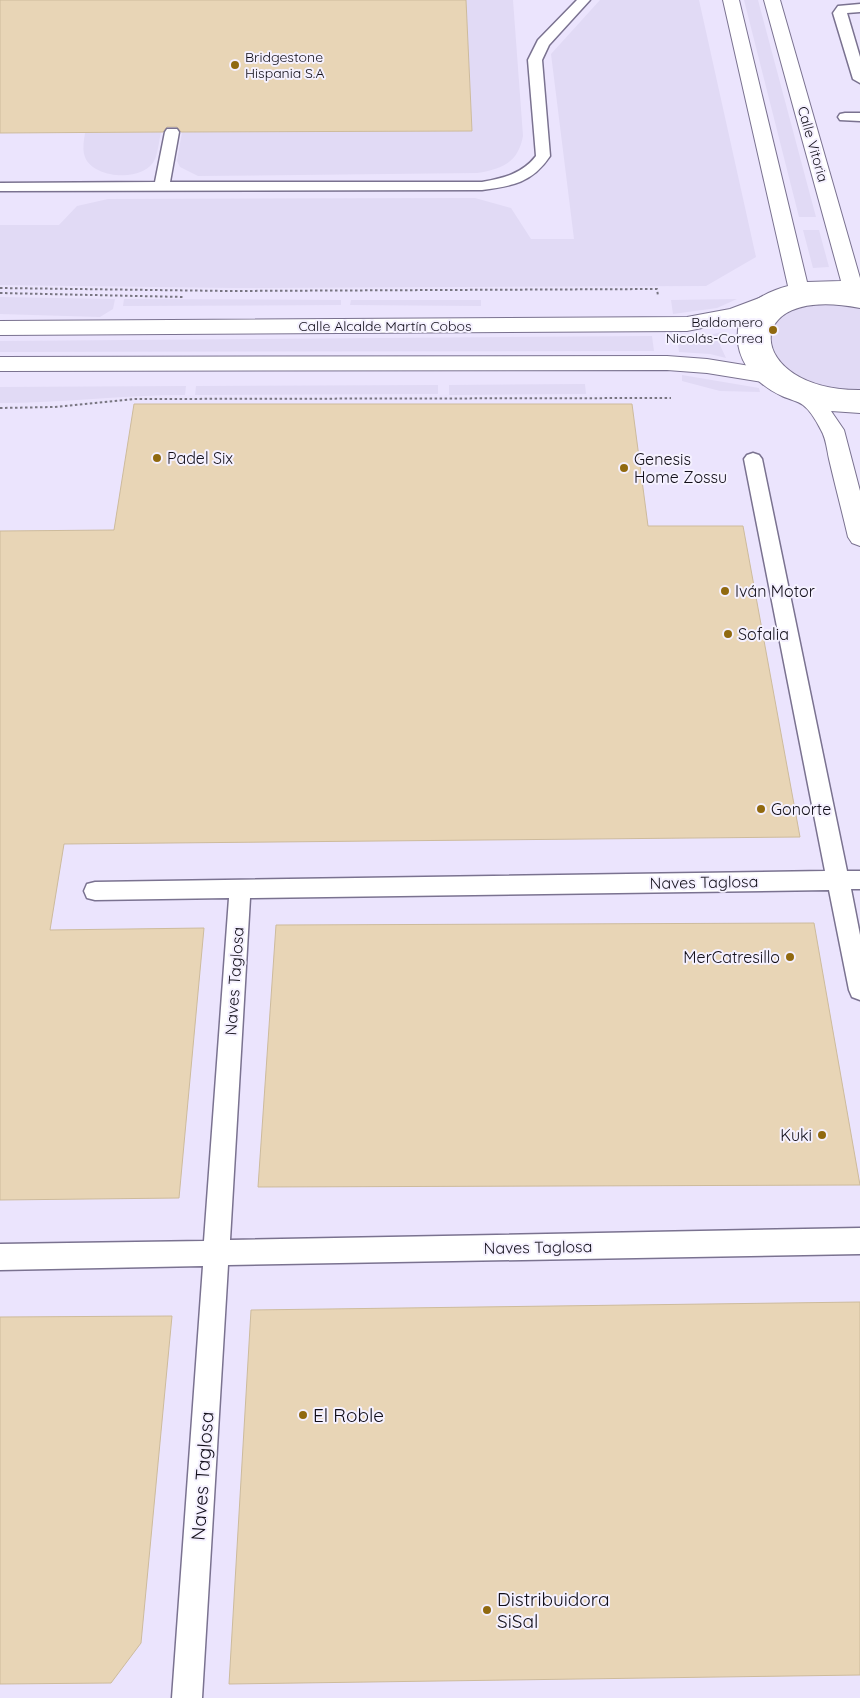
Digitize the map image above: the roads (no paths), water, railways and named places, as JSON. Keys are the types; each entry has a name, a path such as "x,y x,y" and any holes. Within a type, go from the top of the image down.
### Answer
{"main road":[{"path":"731,0 799,289"},
{"name":"Calle Vitoria","path":"772,0 858,293"},
{"name":"Calle Alcalde Martín Cobos","path":"0,328 687,324 735,315 781,294 799,289 828,286 858,293"},
{"path":"858,293 812,297 788,304 778,309 765,323 760,340 762,349 769,362 791,382 828,395 860,397"},
{"path":"767,302 756,312 749,324 747,337 749,350 756,364 779,386 810,400 834,405 860,406"},
{"path":"0,364 667,363 707,366 768,376"},
{"path":"810,400 833,430 860,537"}],"lane":[{"path":"0,187 482,186 510,181 529,173 543,156 534,60 544,43 584,0"},
{"path":"860,8 843,9 840,13 860,79"},
{"path":"845,117 860,117"},
{"path":"162,186 172,132"},
{"path":"753,459 860,990"},
{"name":"Naves Taglosa","path":"95,892 860,880"},
{"name":"Naves Taglosa","path":"187,1698 240,889"},
{"name":"Naves Taglosa","path":"0,1257 860,1241"}],"place":[{"name":"Bridgestone Hispania S.A","path":"235,65"},
{"name":"Baldomero Nicolás-Correa","path":"773,330"},
{"name":"Padel Six","path":"157,458"},
{"name":"Genesis Home Zossu","path":"624,468"},
{"name":"Iván Motor","path":"725,591"},
{"name":"Sofalia","path":"728,634"},
{"name":"Gonorte","path":"761,809"},
{"name":"MerCatresillo","path":"790,957"},
{"name":"Kuki","path":"822,1135"},
{"name":"El Roble","path":"303,1415"},
{"name":"Distribuidora SiSal","path":"487,1610"}]}
